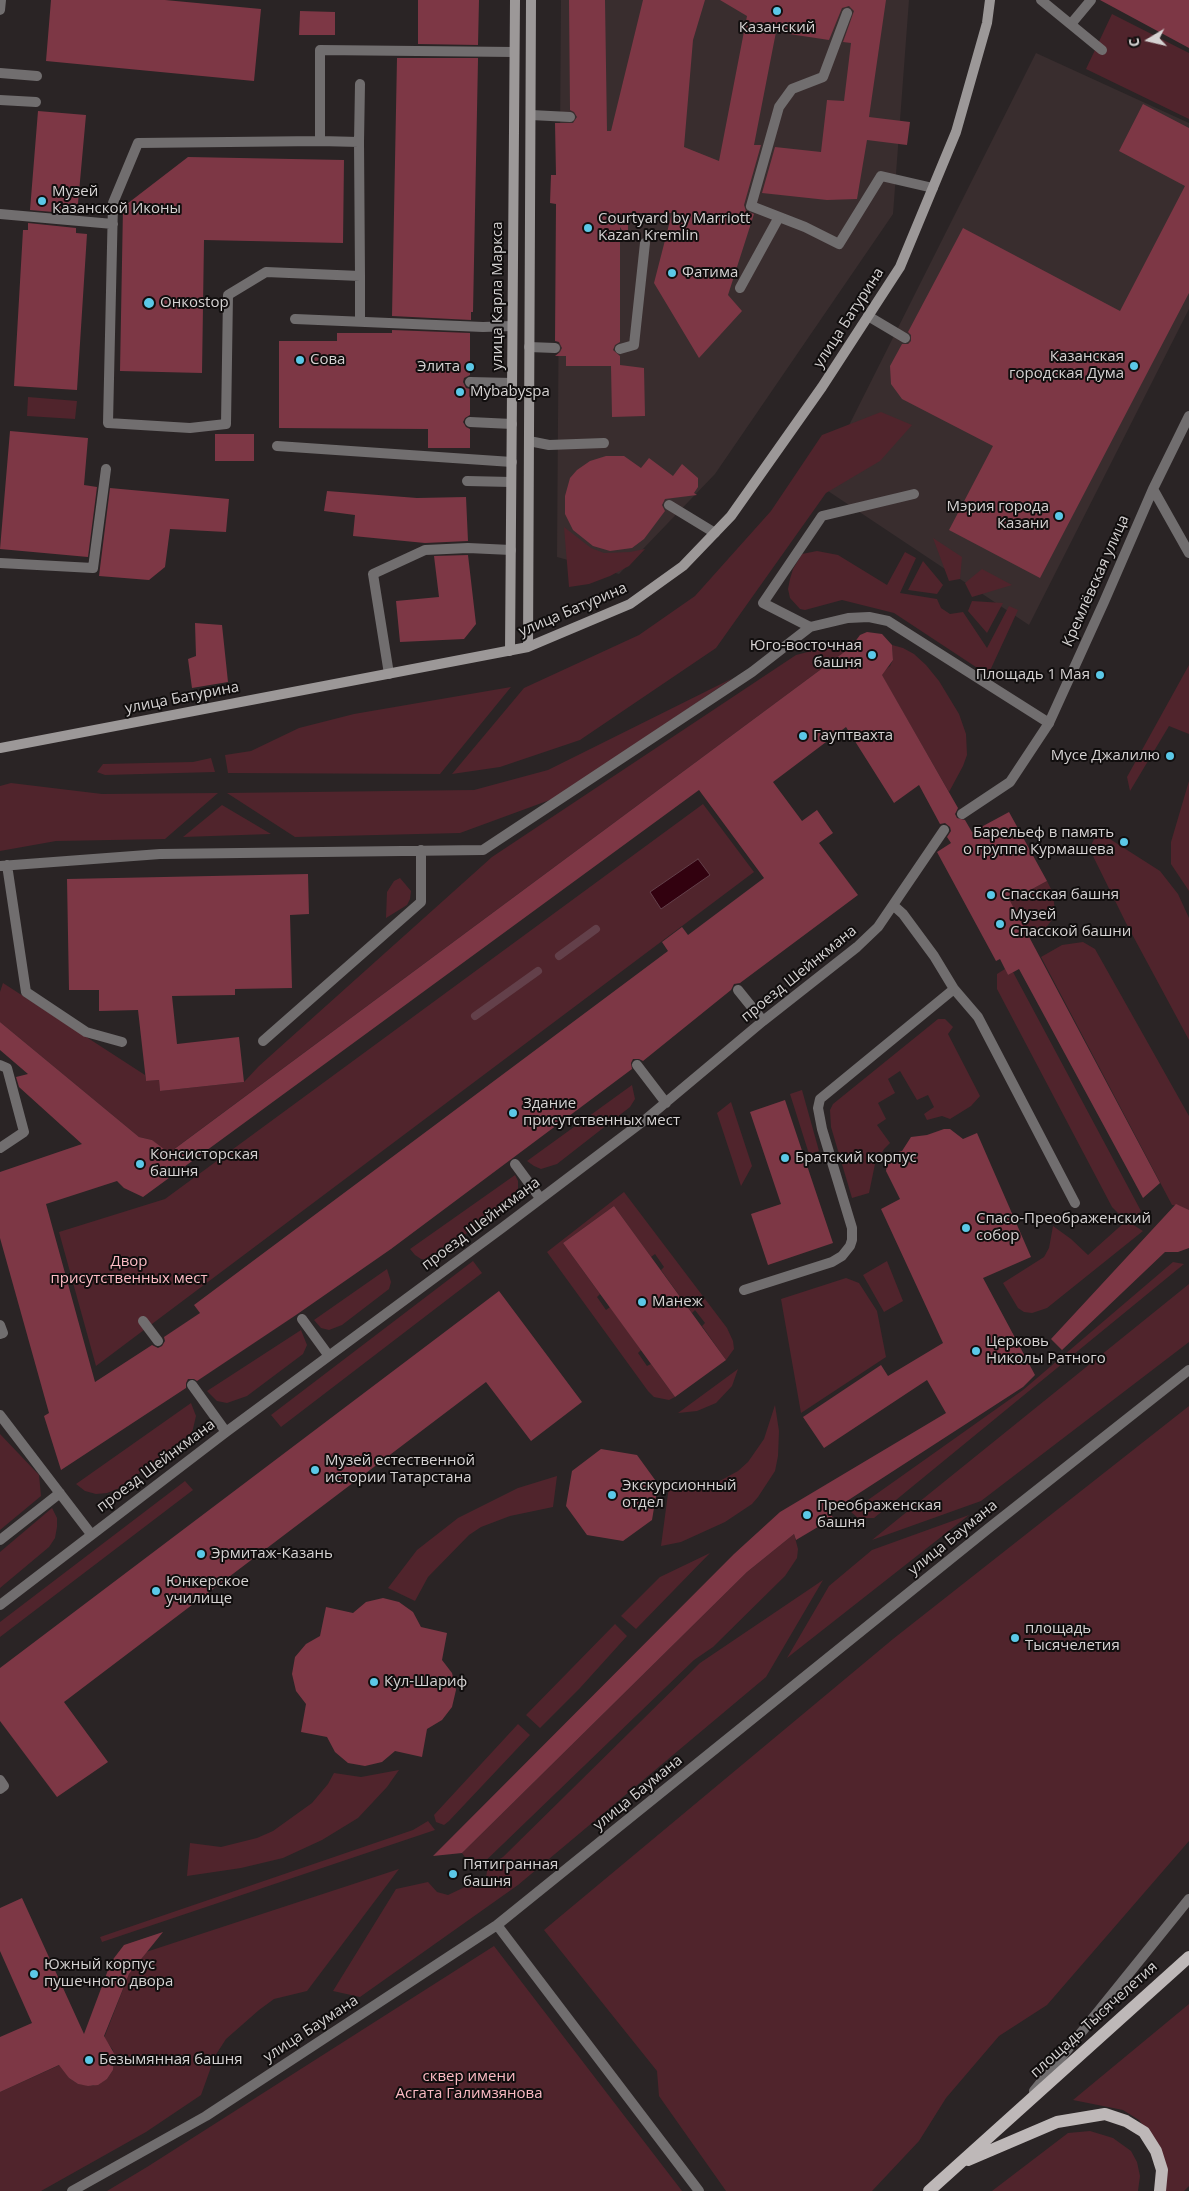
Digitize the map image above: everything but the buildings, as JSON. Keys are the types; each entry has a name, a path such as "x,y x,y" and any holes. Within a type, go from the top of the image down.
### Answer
{"main road":[{"name":"улица Карла Маркса","path":"510,651 514,0"},
{"name":"улица Карла Маркса","path":"528,647 531,0"},
{"name":"улица Батурина","path":"0,748 528,647 630,604 683,566 731,516 822,387 900,267 956,132 987,23 990,0"},
{"name":"площадь Тысячелетия","path":"929,2191 1189,1957"},
{"path":"958,2165 1057,2122 1105,2114 1126,2121 1144,2132 1156,2151 1162,2170 1160,2191"}],"street":[{"path":"0,10 1,0"},
{"path":"1041,0 1102,50"},
{"path":"1070,24 1091,0"},
{"path":"847,13 823,76 792,89 779,107 751,206 805,227 839,244 881,176 933,188"},
{"path":"320,141 320,50 514,52"},
{"path":"0,73 37,76"},
{"path":"360,84 360,321"},
{"path":"0,100 36,102"},
{"path":"531,116 570,117"},
{"path":"360,142 138,143 113,204 108,423 190,428 226,424 228,295 266,272 360,276"},
{"path":"0,214 113,224"},
{"path":"740,288 779,217"},
{"path":"620,349 634,345 645,243"},
{"path":"868,316 905,338"},
{"path":"295,319 483,327 512,326"},
{"path":"529,348 555,348"},
{"path":"470,382 512,383"},
{"name":"Кремлёвская улица","path":"962,814 1010,782 1049,723 1153,489 1189,416"},
{"path":"470,422 512,424"},
{"path":"529,442 549,445 604,443"},
{"path":"277,446 512,462"},
{"path":"0,563 92,568 106,469"},
{"path":"467,481 511,482"},
{"path":"1153,489 1189,553"},
{"path":"810,627 763,603 822,516 914,494"},
{"path":"670,504 714,533"},
{"path":"389,674 373,574 425,550 468,548 511,550"},
{"path":"122,1042 86,1032 26,992 4,866 160,854 483,850 752,672 810,627 848,618 869,617 888,622 1049,723"},
{"name":"проезд Шейнкмана","path":"0,1605 226,1432 666,1103 763,1021 869,937 893,906 944,830"},
{"path":"263,1041 421,902 422,850"},
{"path":"893,906 903,914 934,956 954,988 978,1017 1075,1203"},
{"path":"744,1290 832,1262 842,1256 850,1246 852,1228 822,1129 818,1108 820,1099 954,988"},
{"path":"738,990 763,1021"},
{"path":"0,1064 7,1068 24,1132 0,1148"},
{"path":"637,1065 666,1103"},
{"path":"515,1164 540,1198"},
{"path":"302,1319 329,1356"},
{"path":"144,1322 158,1341"},
{"path":"0,1325 2,1333 0,1334"},
{"name":"улица Баумана","path":"72,2191 206,2116 497,1925 974,1540 1189,1370"},
{"path":"192,1385 226,1432"},
{"path":"0,1415 91,1534"},
{"path":"0,1540 60,1493"},
{"path":"0,1780 4,1786 0,1789"},
{"name":"площадь Тысячелетия","path":"1021,2107 1189,1899"},
{"path":"497,1925 699,2191"}],"shaded area":[{"path":"561,0 909,0 893,214 715,474 619,574 557,557"},
{"path":"1036,53 1189,123 1189,309 1029,625 819,485"},
{"path":"698,859 710,875 661,909 650,892"}],"green space":[{"path":"1112,14 1189,53 1189,119 1086,69"},
{"path":"28,397 77,401 75,419 27,416"},
{"path":"881,412 912,425 880,461 826,493 716,648 580,740 500,767 452,774 524,688 639,635 695,596 771,511 822,435"},
{"path":"564,527 591,548 604,553 630,552 645,549 629,566 610,576 589,584 569,587"},
{"path":"933,538 962,557 960,579 949,581"},
{"path":"817,551 838,555 887,585 905,552 916,558 900,593 937,599 941,608 950,614 963,612 987,648 1009,606 1018,610 988,675 894,613 842,600 805,610 800,609 790,598 788,589 790,579 793,569 802,554"},
{"path":"923,561 943,585 937,594 908,590"},
{"path":"982,569 1012,585 972,597 965,583"},
{"path":"972,601 1003,603 987,633 968,611"},
{"path":"854,640 851,647 166,1155 152,1140 139,1137 0,1022 0,992 3,983 145,1075 146,1081 159,1080 160,1091 244,1082 259,1066 492,857 796,655"},
{"path":"892,645 914,654 926,665 939,681 959,714 966,734 967,755 949,792 881,674 890,666 893,660"},
{"path":"1189,665 1189,734 1169,726 1130,791 1127,777"},
{"path":"733,678 558,797 460,833 295,837 227,793 474,790 548,770"},
{"path":"511,687 440,774 228,773 225,755 251,751 299,728 354,714"},
{"path":"211,758 215,772 105,775 97,772 103,764 193,762"},
{"path":"1189,781 1189,891 1171,864 1171,842"},
{"path":"11,783 102,794 218,793 165,839 56,841 0,851 0,786"},
{"name":"Двор присутственных мест","path":"703,804 754,872 96,1366 59,1232 165,1199"},
{"path":"222,805 271,834 183,837"},
{"path":"1102,834 1160,871 1178,894 1189,918 1189,1040 1126,923 1093,856 1092,843 1095,838"},
{"path":"400,878 411,891 410,899 407,905 386,918 387,892 394,881"},
{"path":"1047,881 1053,893 1055,912 1045,929 1030,937 1022,924 1018,925 1006,903"},
{"path":"1083,942 1095,949 1189,1116 1189,1211 1180,1206 1172,1205 1041,957 1062,945"},
{"path":"1005,969 1008,975 1013,972 1141,1211 1134,1218 1127,1221 1143,1231 1047,1308 1032,1313 1024,1312 1018,1308 1003,1283 1044,1257 1049,1248 1053,1226 1088,1255 1126,1221 1112,1207 997,989 997,974"},
{"path":"938,1019 945,1019 953,1027 948,1034 980,1096 971,1106 950,1119 942,1116 927,1120 924,1114 934,1107 928,1095 917,1100 900,1071 888,1079 895,1093 878,1103 886,1119 877,1125 890,1143 875,1164 869,1193 852,1198 831,1127 830,1110 833,1104"},
{"path":"632,1085 635,1099 630,1107 557,1164 541,1169 527,1161"},
{"path":"802,1090 819,1151 809,1154 790,1094"},
{"path":"731,1102 752,1166 741,1186 717,1113"},
{"path":"515,1175 518,1181 518,1191 507,1204 434,1257 428,1260 421,1259 410,1249"},
{"path":"624,1192 727,1328 733,1341 734,1349 726,1360 702,1326 705,1323 695,1310 692,1313 661,1270 664,1267 655,1254 651,1257 614,1206 563,1243 600,1294 597,1297 606,1310 610,1307 641,1350 638,1353 647,1366 651,1364 675,1397 669,1400 654,1397 648,1391 547,1252"},
{"path":"473,1261 482,1273 281,1427 271,1415"},
{"path":"887,1261 903,1301 884,1312 863,1275"},
{"path":"1173,1262 1184,1264 874,1518 858,1518 851,1512 1023,1390"},
{"path":"387,1269 391,1282 389,1289 342,1325 329,1330 321,1328 314,1320"},
{"path":"846,1278 859,1283 877,1311 886,1357 801,1413 781,1299"},
{"path":"1189,1284 1189,1342 981,1501 872,1540"},
{"path":"301,1330 307,1345 303,1354 247,1396 227,1403 217,1401 207,1391"},
{"path":"738,1369 732,1386 716,1403 697,1411 678,1413"},
{"path":"191,1403 196,1416 192,1433 120,1488 107,1493 96,1494 85,1491 76,1484"},
{"path":"775,1405 779,1431 778,1456 775,1471 758,1497 752,1504 725,1522 681,1542 661,1546 669,1486 687,1489 700,1488 716,1483 738,1471 748,1462 764,1439"},
{"path":"1189,1406 1189,1841 1047,2005 999,2036 946,2098 919,2141 872,2191 726,2191 659,2096 657,2071 544,1930 893,1639"},
{"path":"0,1434 39,1475 41,1496 0,1530"},
{"path":"557,1476 553,1507 510,1516 481,1527 469,1535 428,1577 415,1601 388,1588 417,1550 458,1518 518,1488"},
{"path":"185,1481 193,1490 0,1637 0,1622"},
{"path":"52,1508 57,1518 55,1538 49,1547 0,1588 0,1552"},
{"path":"969,1515 787,1658 829,1586 872,1550"},
{"path":"794,1534 798,1549 797,1558 785,1576 713,1647 694,1660 475,1871 462,1853 747,1572"},
{"path":"710,1553 636,1629 621,1616 660,1577"},
{"path":"823,1580 766,1677 518,1885 360,1997 333,1991 396,1889 428,1882 437,1892 448,1895 486,1877 488,1866 503,1857 700,1663"},
{"path":"615,1624 627,1636 580,1688 540,1728 526,1715"},
{"path":"518,1724 530,1735 449,1821 444,1825 436,1822 434,1815"},
{"path":"399,1770 387,1787 358,1818 322,1840 283,1858 241,1868 187,1876 190,1843 221,1847 257,1838 273,1831 312,1803 328,1784 334,1773 361,1777"},
{"path":"428,1821 435,1830 102,1942 100,1937 413,1830"},
{"path":"399,1869 307,1991 274,1999 226,2039 215,2056 201,2095 146,2132 41,2191 0,2191 0,2092 62,2064 69,2078 78,2084 93,2086 107,2079 113,2070 115,2060 113,2050 104,2038 129,1974 146,1952"},
{"name":"сквер имени Асгата Галимзянова","path":"494,1946 682,2191 107,2191 147,2167"},
{"path":"1189,2004 1189,2186 1184,2191 1165,2191 1159,2147 1139,2120 1123,2110 1073,2100"},
{"path":"1090,2131 1113,2138 1131,2151 1137,2162 1140,2176 1138,2191 992,2191 1068,2133"}],"waterway":[{"path":"559,956 596,929"},
{"path":"475,1016 538,971"}],"place":[{"name":"Казанский","path":"777,11"},
{"name":"Музей Казанской Иконы","path":"42,201"},
{"name":"Courtyard by Marriott Kazan Kremlin","path":"588,228"},
{"name":"Фатима","path":"672,273"},
{"name":"Онкоstop","path":"149,303"},
{"name":"Сова","path":"300,360"},
{"name":"Казанская городская Дума","path":"1134,366"},
{"name":"Элита","path":"470,367"},
{"name":"Mybabyspa","path":"460,392"},
{"name":"Мэрия города Казани","path":"1059,516"},
{"name":"Юго-восточная башня","path":"872,655"},
{"name":"Площадь 1 Мая","path":"1100,675"},
{"name":"Гауптвахта","path":"803,736"},
{"name":"Мусе Джалилю","path":"1170,756"},
{"name":"Барельеф в память о группе Курмашева","path":"1124,842"},
{"name":"Спасская башня","path":"991,895"},
{"name":"Музей Спасской башни","path":"1000,924"},
{"name":"Здание присутственных мест","path":"513,1113"},
{"name":"Братский корпус","path":"785,1158"},
{"name":"Консисторская башня","path":"140,1164"},
{"name":"Спасо-Преображенский собор","path":"966,1228"},
{"name":"Манеж","path":"642,1302"},
{"name":"Церковь Николы Ратного","path":"976,1351"},
{"name":"Музей естественной истории Татарстана","path":"315,1470"},
{"name":"Экскурсионный отдел","path":"612,1495"},
{"name":"Преображенская башня","path":"807,1515"},
{"name":"Эрмитаж-Казань","path":"201,1554"},
{"name":"Юнкерское училище","path":"156,1591"},
{"name":"площадь Тысячелетия","path":"1015,1638"},
{"name":"Кул-Шариф","path":"374,1682"},
{"name":"Пятигранная башня","path":"453,1874"},
{"name":"Южный корпус пушечного двора","path":"34,1974"},
{"name":"Безымянная башня","path":"89,2060"}]}
